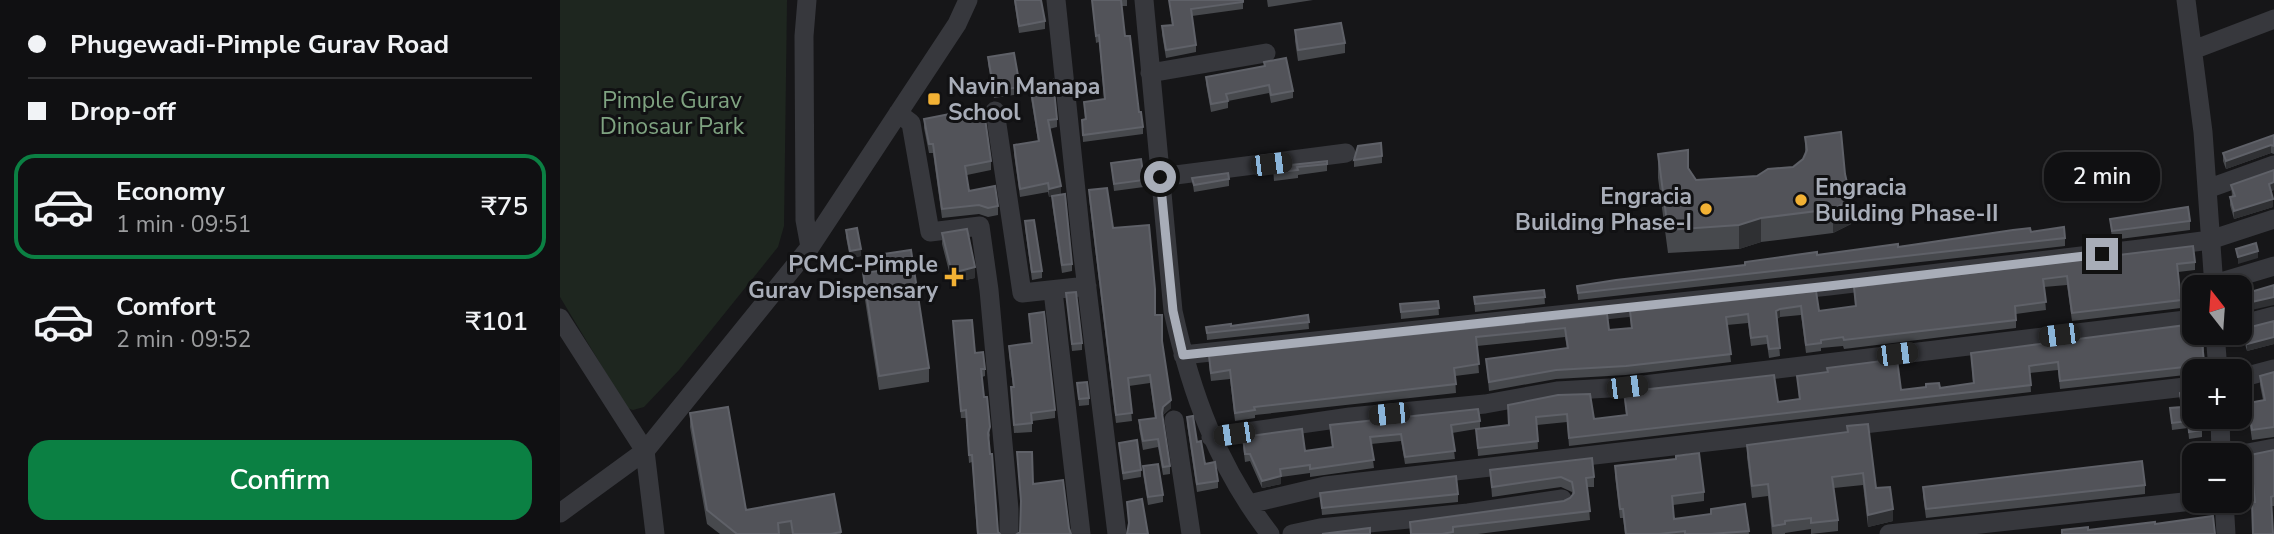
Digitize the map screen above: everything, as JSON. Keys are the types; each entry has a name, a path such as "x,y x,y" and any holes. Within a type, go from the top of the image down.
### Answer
{"street":[{"path":"807,0 804,36 805,220 810,247"},
{"path":"560,513 645,451 810,247 957,24 968,0"},
{"path":"1056,0 1117,534"},
{"path":"1144,0 1173,311 1183,355 1211,437 1249,504 1270,534"},
{"path":"2186,0 2203,132 2213,275"},
{"path":"2193,50 2274,19"},
{"path":"1150,73 1266,53"},
{"path":"995,111 1023,293 1087,286"},
{"path":"898,113 911,123 930,232 980,226 990,304 1009,534"},
{"path":"1160,177 1346,153"},
{"path":"2207,188 2274,165"},
{"path":"1183,355 1815,288 2210,240 2274,219"},
{"path":"2247,275 2274,266"},
{"path":"1053,291 1081,534"},
{"path":"2252,322 2274,316"},
{"path":"560,318 645,451 656,534"},
{"path":"1211,437 1350,417 1485,404 1557,391 1640,385 2182,320"},
{"path":"2252,375 2274,369"},
{"path":"1249,504 1325,486 2182,387"},
{"path":"1174,421 1191,534"},
{"path":"2252,452 2274,448"},
{"path":"1292,534 1320,528 1468,513 1562,499"},
{"path":"1889,534 2182,502"},
{"path":"2225,513 2226,534"}],"green space":[{"name":"Pimple Gurav Dinosaur Park","path":"560,0 787,0 784,226 778,247 679,370 644,407 633,410 627,408 560,297"}],"building":[{"path":"1015,0 1041,0 1045,21 1019,26"},
{"path":"1092,0 1121,0 1125,36 1130,36 1143,127 1083,135 1082,120 1086,119 1084,102 1105,99 1099,35 1096,36"},
{"path":"1169,0 1243,2 1191,9 1196,45 1166,50 1162,26 1173,25"},
{"path":"1341,23 1345,43 1298,50 1295,30"},
{"path":"1014,53 1020,87 994,91 988,57"},
{"path":"1286,58 1293,91 1271,95 1269,85 1226,94 1228,101 1211,104 1206,77 1265,66 1264,62"},
{"path":"1053,80 1057,119 1048,120 1061,186 1049,189 1048,183 1020,189 1014,145 1039,141 1030,84"},
{"path":"955,113 956,121 985,118 991,161 965,166 969,191 995,186 998,206 942,209 933,144 929,144 924,119"},
{"path":"1841,132 1845,174 1851,200 1833,209 1761,218 1739,225 1668,230 1658,154 1688,150 1688,168 1696,180 1757,176 1768,169 1793,167 1803,159 1807,150 1805,137"},
{"path":"2274,135 2274,146 2226,161 2223,153"},
{"path":"1381,143 1382,156 1354,160 1358,146"},
{"path":"1141,159 1144,180 1114,184 1111,163"},
{"path":"1327,161 1327,164 1274,173 1273,167"},
{"path":"2274,170 2274,182 2269,184 2273,199 2234,211 2230,197 2235,196 2231,185"},
{"path":"1228,173 1229,179 1194,185 1192,178"},
{"path":"1107,188 1113,228 1149,225 1155,315 1162,315 1162,341 1171,400 1163,407 1162,413 1170,466 1163,467 1158,439 1143,441 1139,420 1156,418 1150,375 1128,378 1132,413 1116,415 1089,190"},
{"path":"1065,194 1072,264 1062,265 1052,196"},
{"path":"2188,207 2190,221 2112,231 2110,219"},
{"path":"1034,220 1042,271 1032,272 1025,221"},
{"path":"2064,227 2065,238 1578,293 1577,286 1745,265 1745,262 1817,252 1817,255 1898,244 1898,247 2013,230 2030,228 2031,232"},
{"path":"857,228 861,249 850,251 846,230"},
{"path":"967,229 975,267 952,273 942,233"},
{"path":"2256,243 2258,251 2238,257 2236,249"},
{"path":"2193,246 2195,262 2177,264 2181,300 2072,313 2067,276 2043,279 2046,302 2015,306 2016,320 1844,340 1843,337 1806,345 1801,306 1776,311 1780,348 1769,349 1767,336 1751,338 1748,314 1726,317 1731,354 1626,366 1556,370 1489,382 1486,359 1568,348 1565,328 1476,337 1479,364 1454,368 1456,384 1254,407 1255,410 1235,413 1230,370 1211,373 1209,356 1607,314 1609,330 1632,328 1630,311 1816,291 1819,311 1856,306 1854,287"},
{"path":"911,250 929,368 879,376 863,273 885,270 883,254"},
{"path":"2274,285 2274,297 2252,302 2252,292"},
{"path":"1544,290 1545,297 1475,304 1474,297"},
{"path":"1076,292 1082,343 1072,344 1066,293"},
{"path":"1438,301 1439,308 1401,312 1400,304"},
{"path":"1044,312 1055,410 1031,413 1032,423 1014,425 1011,387 1014,387 1009,346 1032,343 1029,314"},
{"path":"1308,315 1309,322 1207,333 1206,327 1231,326"},
{"path":"972,320 975,353 983,352 985,369 981,369 984,397 987,397 990,427 988,433 1000,534 978,534 966,410 961,411 953,321"},
{"path":"2274,321 2274,337 2252,343 2252,327"},
{"path":"2182,326 2182,345 2202,345 2204,359 2182,359 2182,367 2060,381 2058,362 2029,366 2031,385 1569,438 1567,414 1536,417 1538,441 1478,448 1476,429 1509,425 1508,405 1558,395 1590,394 1594,419 1627,415 1624,392 1774,375 1778,402 1800,399 1797,376 1828,372 1827,368 1897,359 1901,390 1939,383 1940,388 1974,383 1971,353"},
{"path":"2274,372 2274,427 2252,430 2252,402 2265,400 2260,376"},
{"path":"1087,382 1089,398 1079,399 1077,383"},
{"path":"728,407 746,510 834,494 841,532 793,534 791,521 778,523 779,534 737,534 707,510 690,413"},
{"path":"2182,407 2182,422 2172,423 2170,408"},
{"path":"1478,409 1480,421 1451,425 1455,451 1405,457 1401,434 1370,437 1374,460 1310,469 1310,465 1280,469 1281,476 1262,481 1250,454 1245,454 1243,437 1302,429 1305,451 1333,447 1330,425"},
{"path":"1193,416 1197,442 1201,441 1205,464 1215,462 1218,481 1197,484 1187,417"},
{"path":"1868,424 1876,488 1890,487 1893,509 1868,515 1863,473 1832,477 1838,520 1811,523 1811,518 1785,521 1785,524 1773,526 1768,484 1752,486 1747,445 1848,432 1847,426"},
{"path":"1137,440 1141,470 1123,473 1119,443"},
{"path":"2274,450 2274,496 2271,497 2273,534 2253,534 2252,502 2255,502 2252,455"},
{"path":"1017,452 1032,452 1033,484 1063,480 1071,534 1017,534 1020,532 1021,501"},
{"path":"1699,453 1704,492 1672,496 1674,519 1711,514 1711,509 1745,504 1749,531 1626,534 1615,466 1676,459 1676,456"},
{"path":"1592,458 1594,477 1586,478 1590,511 1453,527 1453,532 1442,534 1411,534 1410,522 1564,501 1574,493 1572,482 1561,477 1492,487 1490,470"},
{"path":"2142,461 2145,485 1926,509 1923,487"},
{"path":"1158,464 1163,495 1148,497 1143,466"},
{"path":"1456,476 1458,494 1322,508 1320,493"},
{"path":"1142,499 1148,534 1127,534 1127,502"},
{"path":"2213,516 2215,534 2062,534 2062,530 2155,524"},
{"path":"1370,528 1370,534 1322,534"}],"place":[{"name":"Navin Manapa School","path":"934,99"},
{"name":"Engracia Building Phase-II","path":"1801,200"},
{"name":"Engracia Building Phase-I","path":"1706,209"},
{"name":"PCMC-Pimple Gurav Dispensary","path":"954,277"}],"route":[{"path":"1160,177 1173,311 1183,355 2102,254"}]}
